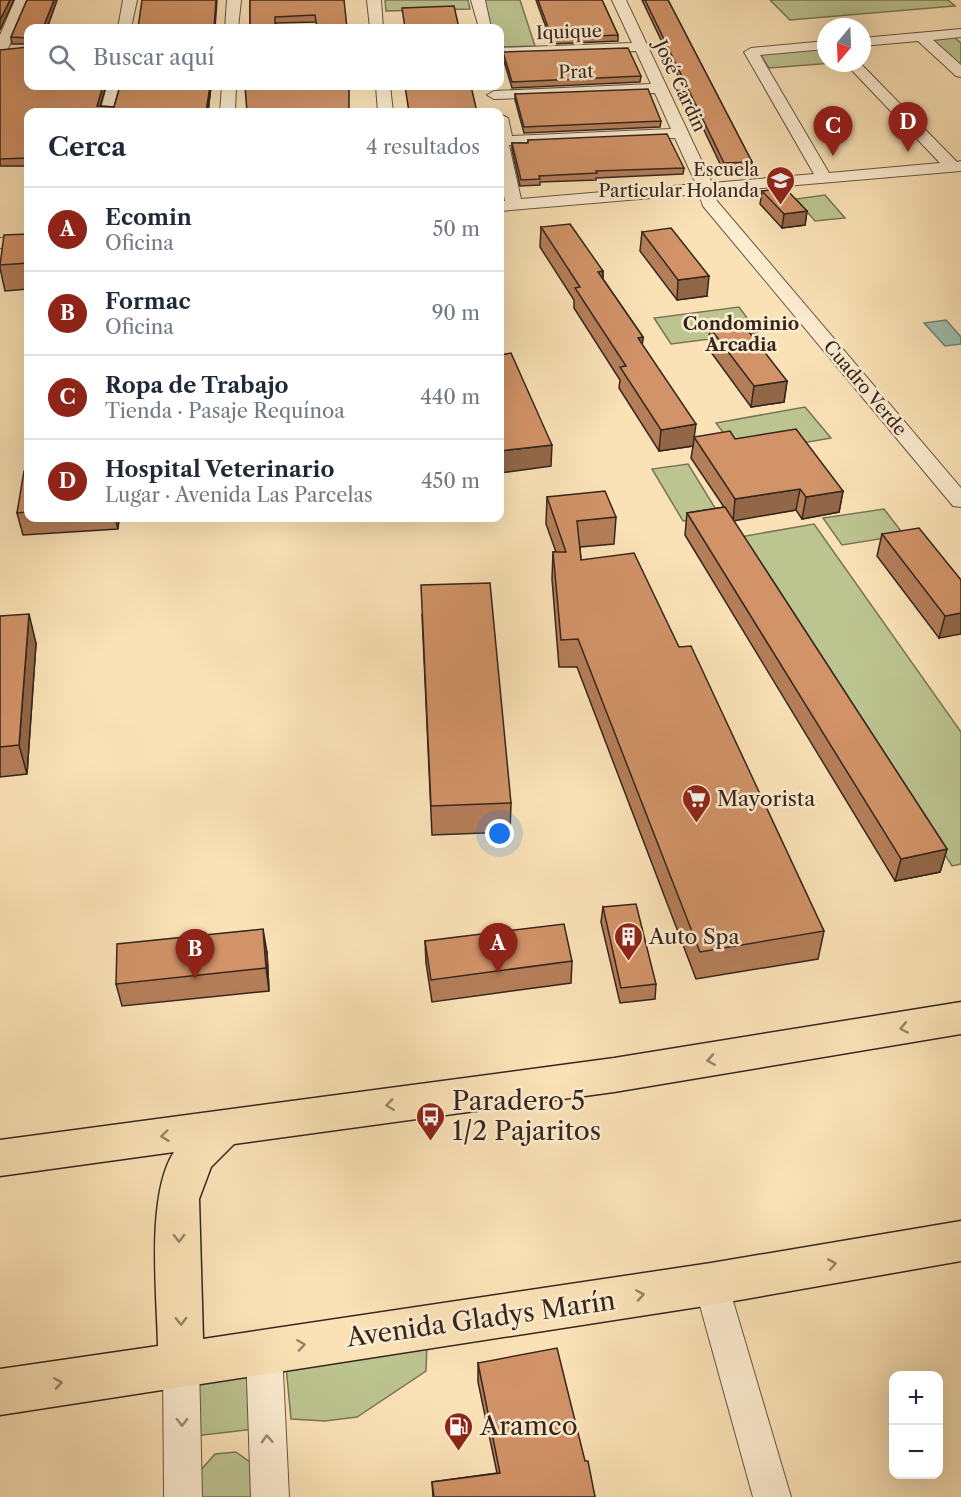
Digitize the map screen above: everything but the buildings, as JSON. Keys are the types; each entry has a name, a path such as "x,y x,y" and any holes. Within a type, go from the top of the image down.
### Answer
{"main road":[{"path":"0,1158 625,1073 961,1017"},
{"path":"181,1364 178,1198 186,1170 196,1154 223,1128"},
{"name":"Avenida Gladys Marín","path":"0,1392 711,1284 961,1241"}],"street":[{"path":"19,50 0,51 6,22 22,0"},
{"path":"126,24 130,0"},
{"path":"232,24 234,0"},
{"path":"374,0 377,24"},
{"path":"478,0 484,24"},
{"name":"José Cardin","path":"619,0 706,188"},
{"path":"871,41 961,33"},
{"path":"922,37 961,73"},
{"path":"817,46 751,52 824,178"},
{"name":"Iquique","path":"504,52 641,47"},
{"path":"861,72 957,166"},
{"name":"Prat","path":"504,90 660,88"},
{"path":"109,108 113,90"},
{"path":"228,108 229,90"},
{"path":"383,90 386,108"},
{"path":"493,90 497,108"},
{"path":"504,141 681,133"},
{"path":"504,167 507,205 957,166"},
{"name":"Cuadro Verde","path":"706,188 709,202 961,501"},
{"path":"0,243 24,241"},
{"path":"711,1284 772,1497"},
{"path":"264,1351 270,1497"},
{"path":"181,1364 183,1497"}],"green space":[{"path":"385,0 468,0 470,9 386,11"},
{"path":"482,0 520,0 535,46 504,47 504,24 490,24"},
{"path":"770,0 948,0 955,6 790,20"},
{"path":"954,37 961,43 961,68 930,39"},
{"path":"817,48 817,64 769,68 760,54"},
{"path":"825,195 845,218 815,221 796,199"},
{"path":"739,307 758,333 671,344 654,318"},
{"path":"805,407 831,438 739,454 716,423"},
{"path":"688,464 720,516 683,521 652,469"},
{"path":"884,509 904,535 842,545 823,518"},
{"path":"814,524 961,732 961,864 952,866 740,537"},
{"path":"427,1343 426,1371 357,1417 325,1421 291,1419 286,1366"},
{"path":"253,1371 254,1429 195,1436 195,1378"},
{"path":"236,1452 254,1465 255,1497 200,1497 199,1472 215,1454"}],"shaded area":[{"path":"946,320 961,337 961,344 945,346 924,323"}],"place":[{"name":"Hospital Veterinario","path":"908,152"},
{"name":"Ropa de Trabajo","path":"833,156"},
{"name":"Escuela Particular Holanda","path":"780,206"},
{"name":"Mayorista","path":"696,824"},
{"name":"Auto Spa","path":"628,962"},
{"name":"Ecomin","path":"498,973"},
{"name":"Formac","path":"195,979"},
{"name":"Paradero 5 1/2 Pajaritos","path":"431,1142"},
{"name":"Aramco","path":"459,1452"}],"district":[{"name":"Condominio Arcadia","path":"741,334"}]}
